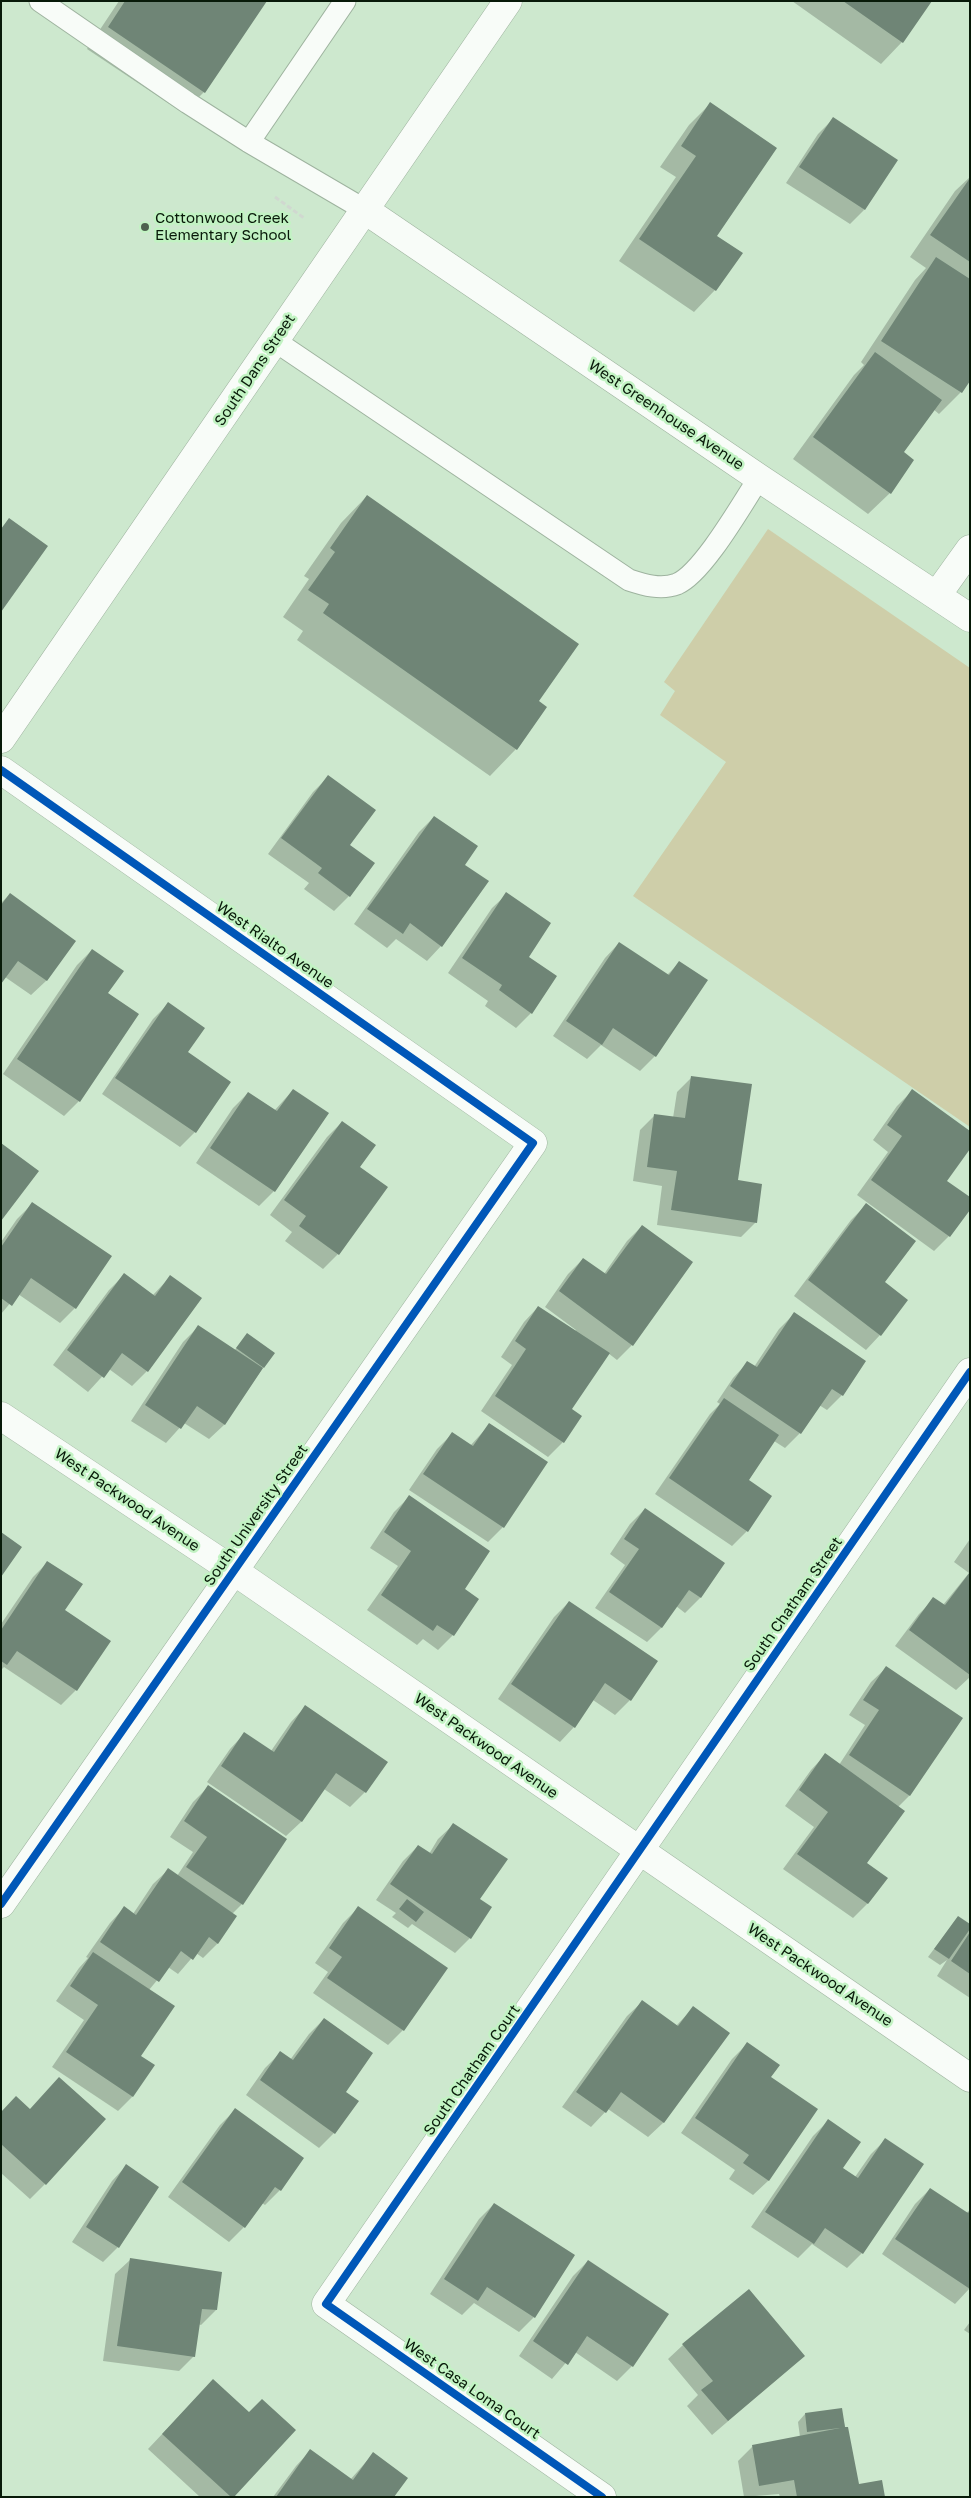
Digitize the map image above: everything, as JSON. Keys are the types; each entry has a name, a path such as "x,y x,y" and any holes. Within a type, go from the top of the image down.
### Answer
{"street":[{"name":"South Dans Street","path":"1,739 508,1"},
{"name":"West Greenhouse Avenue","path":"365,210 759,478 970,618"},
{"path":"937,595 970,549"},
{"name":"West Rialto Avenue","path":"1,770 533,1142"},
{"name":"South University Street","path":"1,1904 533,1142"},
{"name":"South Chatham Street","path":"639,1852 970,1372"},
{"name":"West Packwood Avenue","path":"1,1416 234,1571 639,1852 970,2078"},
{"name":"South Chatham Court","path":"326,2304 639,1852"},
{"name":"West Casa Loma Court","path":"326,2304 602,2497"}],"lane":[{"path":"40,1 248,142 365,210"},
{"path":"248,142 345,1"},
{"path":"276,341 629,580 646,586 659,587 676,584 689,577 701,564 759,478"}],"green space":[{"path":"768,529 970,668 970,1127 633,896 726,762 660,715 675,691 664,682"}],"building":[{"path":"125,1 267,1 205,93 108,27"},
{"path":"843,1 932,1 903,43"},
{"path":"710,102 777,148 717,236 743,253 716,291 639,239 696,156 681,146"},
{"path":"833,117 898,160 865,210 799,167"},
{"path":"970,178 970,262 930,235"},
{"path":"936,257 970,279 970,381 962,393 881,341"},
{"path":"875,352 942,400 904,452 914,460 891,494 813,437"},
{"path":"367,495 579,644 539,701 547,707 517,750 323,613 329,604 308,590 335,552 330,548"},
{"path":"9,518 48,546 1,612 1,529"},
{"path":"328,775 376,810 350,845 375,863 350,897 318,873 322,868 281,838"},
{"path":"434,816 478,846 465,865 489,881 442,947 410,923 403,934 367,909"},
{"path":"506,892 551,923 529,957 557,976 532,1014 499,990 502,985 462,958"},
{"path":"10,893 76,941 47,981 18,961 1,984 1,905"},
{"path":"619,942 669,975 679,961 708,980 656,1057 613,1028 602,1045 566,1021"},
{"path":"92,949 124,971 108,993 139,1014 80,1102 17,1059"},
{"path":"168,1002 205,1028 188,1052 231,1082 196,1133 115,1078"},
{"path":"691,1076 752,1084 738,1180 762,1184 757,1223 671,1210 677,1171 647,1167 654,1114 685,1118"},
{"path":"293,1089 329,1113 275,1192 210,1148 248,1092 277,1111"},
{"path":"912,1089 970,1131 970,1149 947,1181 970,1197 970,1210 950,1237 871,1180 902,1136 887,1125"},
{"path":"342,1121 376,1145 360,1167 388,1187 339,1255 299,1226 306,1216 284,1200"},
{"path":"1,1143 39,1171 1,1221"},
{"path":"32,1202 112,1256 76,1309 31,1278 12,1306 1,1298 1,1247"},
{"path":"866,1203 916,1241 885,1282 908,1300 881,1336 808,1280"},
{"path":"642,1225 693,1262 633,1346 559,1291 583,1258 606,1274"},
{"path":"124,1273 155,1296 170,1275 202,1298 148,1372 122,1353 104,1378 67,1350"},
{"path":"538,1306 610,1353 572,1409 582,1416 564,1443 495,1396 526,1349 515,1341"},
{"path":"794,1312 866,1361 843,1396 832,1389 801,1434 730,1386 747,1361 757,1367"},
{"path":"198,1325 263,1368 225,1425 197,1406 181,1429 145,1405"},
{"path":"247,1333 275,1353 264,1368 236,1348"},
{"path":"724,1398 779,1435 749,1480 772,1496 748,1532 669,1478"},
{"path":"489,1423 548,1462 504,1528 423,1474 452,1432 473,1446"},
{"path":"409,1495 490,1551 465,1589 479,1599 454,1636 437,1625 433,1631 381,1595 411,1551 384,1532"},
{"path":"645,1508 725,1563 701,1598 689,1590 662,1628 609,1592 639,1549 624,1539"},
{"path":"1,1532 22,1547 1,1577"},
{"path":"47,1561 83,1584 65,1610 111,1641 77,1691 17,1651 7,1665 1,1661 1,1630"},
{"path":"970,1572 970,1675 909,1630 933,1597 945,1605"},
{"path":"569,1601 658,1661 631,1701 605,1683 575,1728 511,1684"},
{"path":"886,1666 963,1718 910,1796 849,1755 879,1710 863,1700"},
{"path":"305,1705 388,1762 366,1793 336,1773 302,1822 221,1766 244,1732 274,1752"},
{"path":"825,1753 905,1811 867,1863 888,1878 868,1904 797,1854 828,1812 799,1790"},
{"path":"208,1785 287,1839 243,1905 186,1867 207,1837 184,1821"},
{"path":"453,1823 508,1859 480,1899 492,1907 471,1939 390,1884 418,1845 432,1854"},
{"path":"168,1868 237,1916 218,1944 209,1937 193,1960 181,1951 159,1982 100,1942 124,1906 136,1915"},
{"path":"407,1899 424,1912 416,1922 399,1909"},
{"path":"358,1906 448,1968 404,2031 327,1978 342,1957 329,1948"},
{"path":"958,1916 970,1924 970,1929 949,1959 934,1949"},
{"path":"970,1932 970,1974 951,1961"},
{"path":"93,1952 175,2006 141,2056 155,2065 133,2097 66,2052 98,2005 70,1986"},
{"path":"642,2000 678,2026 693,2006 730,2033 664,2123 621,2092 606,2113 576,2092"},
{"path":"324,2018 373,2053 346,2092 359,2101 335,2134 260,2080 280,2051 293,2060"},
{"path":"747,2042 780,2065 771,2077 818,2109 769,2181 743,2163 749,2155 695,2118"},
{"path":"59,2077 106,2119 46,2185 1,2144 1,2112 16,2096 30,2109"},
{"path":"235,2108 304,2158 281,2191 275,2187 245,2228 182,2182"},
{"path":"828,2119 861,2142 843,2168 858,2178 885,2138 924,2164 863,2254 825,2228 814,2244 765,2212"},
{"path":"126,2164 159,2187 119,2248 86,2227"},
{"path":"930,2188 968,2213 970,2211 970,2289 895,2239"},
{"path":"494,2203 575,2255 535,2318 487,2287 478,2301 444,2279"},
{"path":"130,2258 222,2272 217,2310 202,2309 195,2357 117,2346"},
{"path":"588,2260 669,2314 633,2367 587,2336 568,2365 533,2341"},
{"path":"749,2289 805,2356 728,2421 701,2390 713,2381 682,2344"},
{"path":"213,2379 249,2412 262,2399 296,2430 234,2497 231,2497 162,2434"},
{"path":"842,2408 845,2427 848,2427 859,2484 882,2480 885,2497 797,2497 794,2480 759,2486 752,2445 840,2428 807,2432 805,2413"},
{"path":"310,2449 353,2480 373,2452 408,2478 394,2497 276,2497"}],"cycle path":[{"path":"1,770 533,1143 1,1904"},
{"path":"602,2497 326,2304 970,1372"}],"place":[{"name":"Cottonwood Creek Elementary School","path":"145,227"}]}
